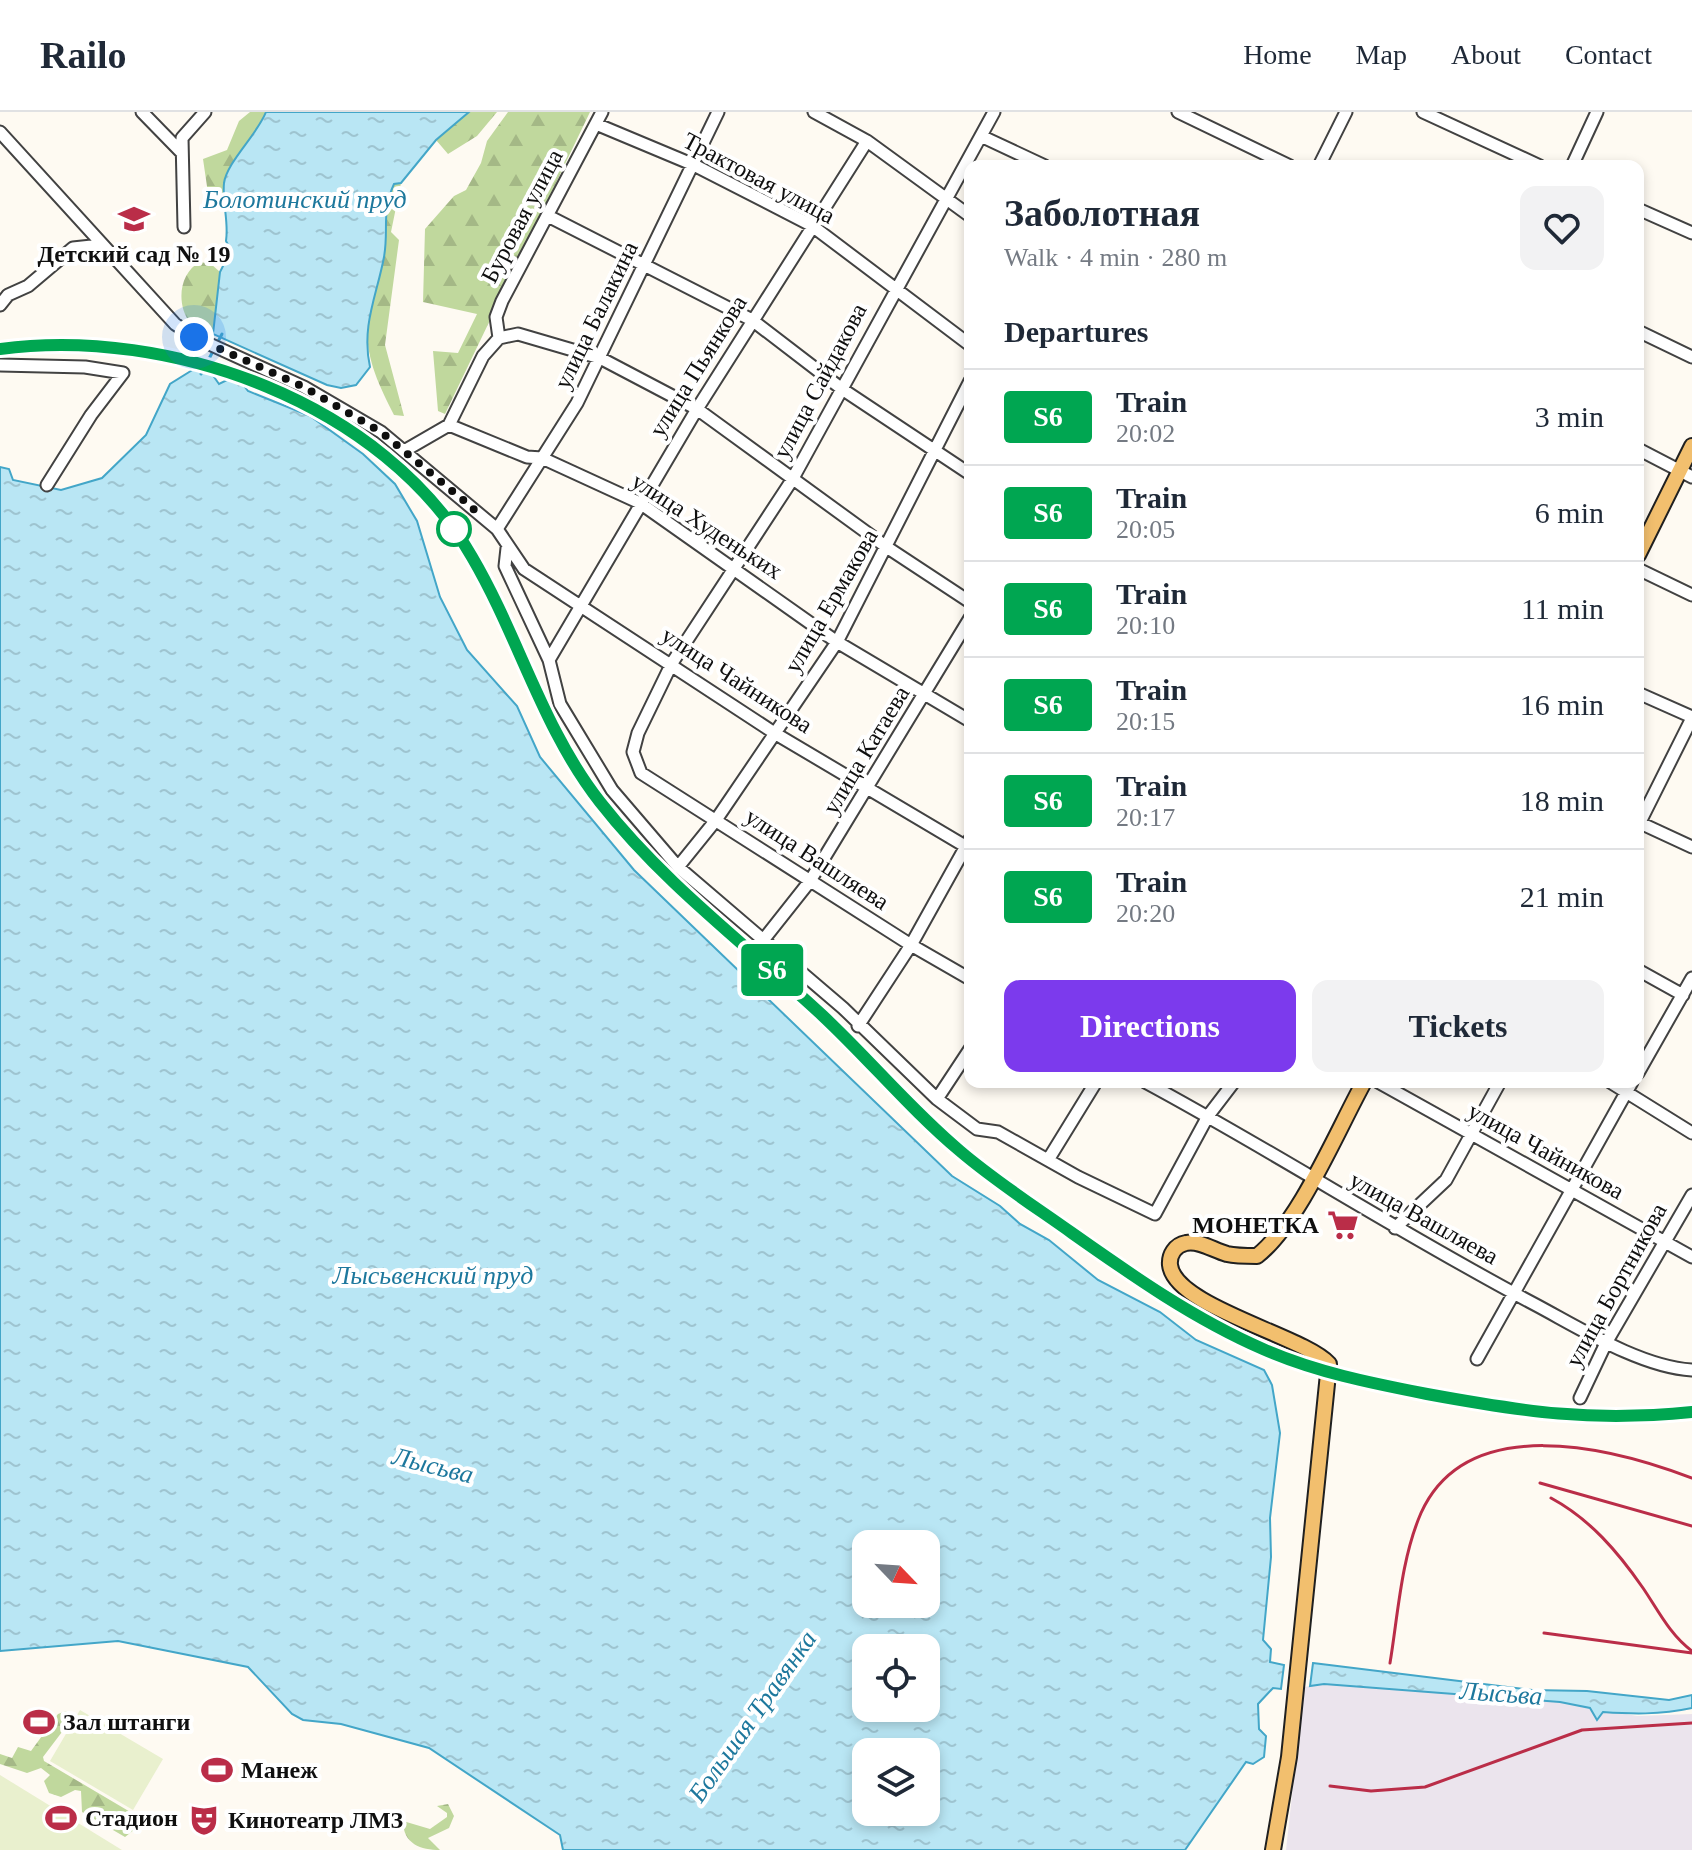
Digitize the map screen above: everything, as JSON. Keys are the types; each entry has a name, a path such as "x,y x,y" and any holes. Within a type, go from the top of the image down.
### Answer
{"main road":[{"path":"1644,545 1686,474 1692,446"},
{"path":"1273,1850 1289,1757 1329,1364 1200,1297 1183,1284 1170,1264 1172,1252 1182,1243 1190,1242 1232,1255 1257,1256 1270,1246 1288,1221 1361,1088"}],"street":[{"path":"142,112 182,153"},
{"path":"184,227 182,138 205,112"},
{"name":"Буровая улица","path":"449,425 483,356 499,338 496,317 502,301 602,112"},
{"name":"улица Балакина","path":"497,529 600,358 718,112"},
{"path":"814,112 867,141 964,212"},
{"path":"1178,112 1278,160"},
{"path":"1322,160 1346,112"},
{"path":"1423,112 1527,160"},
{"path":"1575,160 1597,112"},
{"name":"улица Сайдакова","path":"969,160 992,113"},
{"name":"Трактовая улица","path":"596,124 694,165 811,225 964,341"},
{"path":"0,132 175,324 194,337 304,387 381,432 497,529"},
{"path":"983,137 1032,160"},
{"name":"улица Пьянкова","path":"549,660 579,604 697,409 867,141"},
{"name":"улица Сайдакова","path":"641,773 633,752 638,733 672,663 732,567 792,480 893,290 964,169"},
{"path":"1644,212 1692,233"},
{"path":"548,216 752,320 842,389 964,470"},
{"path":"0,305 4,291 28,286 73,248 101,245"},
{"path":"499,338 518,334 600,358 697,409 888,548 964,598"},
{"path":"1644,334 1692,357"},
{"path":"0,365 85,367 123,373 91,415 47,485"},
{"name":"улица Ермакова","path":"678,867 716,820 837,642 888,548 964,393"},
{"path":"404,451 449,425"},
{"name":"улица Худеньких","path":"449,425 527,457 542,458 640,503 837,642 964,717"},
{"path":"1644,452 1686,474"},
{"name":"улица Чайникова","path":"497,529 524,569 672,663 776,734 964,842"},
{"path":"507,548 505,566 549,660 560,704 612,790 678,867 764,939 937,1099 977,1129 998,1132 1155,1214 1208,1116 1229,1088"},
{"path":"1644,572 1692,595"},
{"name":"улица Катаева","path":"764,939 810,881 964,628"},
{"path":"1644,696 1692,718 1644,814"},
{"name":"улица Вашляева","path":"641,773 964,976"},
{"path":"1644,826 1692,847"},
{"path":"858,1026 911,945 964,854"},
{"path":"1644,973 1683,995"},
{"path":"1644,1063 1692,978"},
{"path":"937,1099 964,1058"},
{"path":"1048,1160 1092,1088"},
{"name":"улица Вашляева","path":"1156,1088 1208,1116 1310,1180 1606,1343 1677,1369 1692,1370"},
{"name":"улица Чайникова","path":"1389,1088 1692,1257"},
{"path":"1395,1228 1446,1180 1497,1088"},
{"path":"1477,1359 1629,1088"},
{"path":"1631,1088 1692,1133"},
{"name":"улица Бортникова","path":"1580,1398 1606,1343 1692,1195"}],"shaded area":[{"path":"1324,1684 1560,1702 1637,1716 1692,1714 1692,1850 1286,1850 1304,1687"}],"green space":[{"path":"250,112 266,112 261,126 224,181 227,213 209,200 203,159 227,150 239,121"},
{"path":"469,112 497,112 477,136 448,154 436,140"},
{"path":"508,112 590,112 445,414 438,411 433,351 458,353 477,314 423,302 425,229 454,196 466,190 481,163 487,141"},
{"path":"401,183 391,232 399,240 385,345 404,416 394,415 387,402 376,377 367,338 369,309 384,256 387,204 394,184"},
{"path":"200,262 211,264 220,272 213,334 190,323 181,298 184,281"},
{"path":"80,1710 163,1759 133,1810 50,1761"},
{"path":"66,1711 71,1715 68,1724 43,1757 44,1761 132,1813 134,1830 125,1837 82,1812 81,1791 75,1790 61,1797 49,1793 44,1781 50,1775 41,1768 27,1773 0,1764 0,1754 12,1758 18,1747 31,1751 58,1714"},
{"path":"0,1775 122,1850 0,1850"},
{"path":"448,1804 454,1816 449,1828 428,1838 440,1850 414,1844 406,1835 403,1821 430,1829 447,1817 447,1813 437,1806"}],"water":[{"name":"Болотинский пруд","path":"266,112 469,112 436,140 401,183 394,184 386,212 384,257 367,338 370,367 356,385 341,388 327,385 213,334 220,272 231,250 226,241 224,183 231,166"},
{"name":"Лысьвенский пруд","path":"194,369 212,374 219,384 229,379 241,382 248,391 310,416 363,454 395,484 417,521 440,597 467,650 517,706 540,757 634,870 952,1176 1000,1206 1020,1224 1049,1240 1098,1280 1160,1312 1196,1340 1264,1370 1272,1385 1280,1433 1270,1518 1271,1557 1263,1640 1271,1649 1270,1662 1284,1665 1281,1689 1273,1688 1258,1704 1259,1729 1266,1736 1264,1757 1253,1764 1246,1762 1185,1850 563,1850 560,1835 429,1748 341,1724 303,1720 292,1714 248,1667 118,1641 0,1651 0,467 9,469 13,480 61,490 102,478 146,435 170,384"},
{"name":"Лысьва","path":"1313,1663 1532,1690 1587,1691 1669,1700 1692,1695 1692,1708 1646,1713 1603,1712 1597,1720 1590,1708 1560,1702 1324,1684 1310,1686"}],"waterway":[{"path":"201,374 222,334"}],"railway":[{"path":"0,349 65,345 133,350 201,364 266,386 328,417 385,456 433,503 472,557 562,744 600,802 651,860 823,1016 960,1151 1015,1193 1171,1300 1234,1336 1280,1356 1402,1389 1495,1406 1559,1413 1623,1416 1692,1411"},
{"path":"1390,1663 1405,1568 1421,1513 1443,1481 1471,1460 1506,1449 1543,1446 1583,1449 1622,1456 1692,1478"},
{"path":"1540,1483 1692,1526"},
{"path":"1551,1498 1591,1526 1613,1549 1671,1630 1692,1651"},
{"path":"1544,1633 1692,1653"},
{"path":"1330,1786 1371,1791 1425,1787 1582,1730 1692,1723"}],"train":[{"name":"S6","path":"0,349 45,344 95,344 173,358 255,383 295,399 337,421 379,451 426,495 467,547 514,640 561,745 623,830 700,907 829,1022 972,1162 1139,1280 1229,1333 1275,1354 1380,1385 1557,1416 1609,1417 1692,1412"}],"place":[{"name":"Детский сад № 19","path":"134,219"},
{"name":"МОНЕТКА","path":"1343,1225"},
{"name":"Зал штанги","path":"39,1722"},
{"name":"Манеж","path":"217,1770"},
{"name":"Стадион","path":"61,1818"},
{"name":"Кинотеатр ЛМЗ","path":"204,1820"}],"route":[{"path":"194,337 304,387 381,432 474,509 454,529"}],"water label":[{"name":"Большая Травянка","path":"752,1716"}]}
